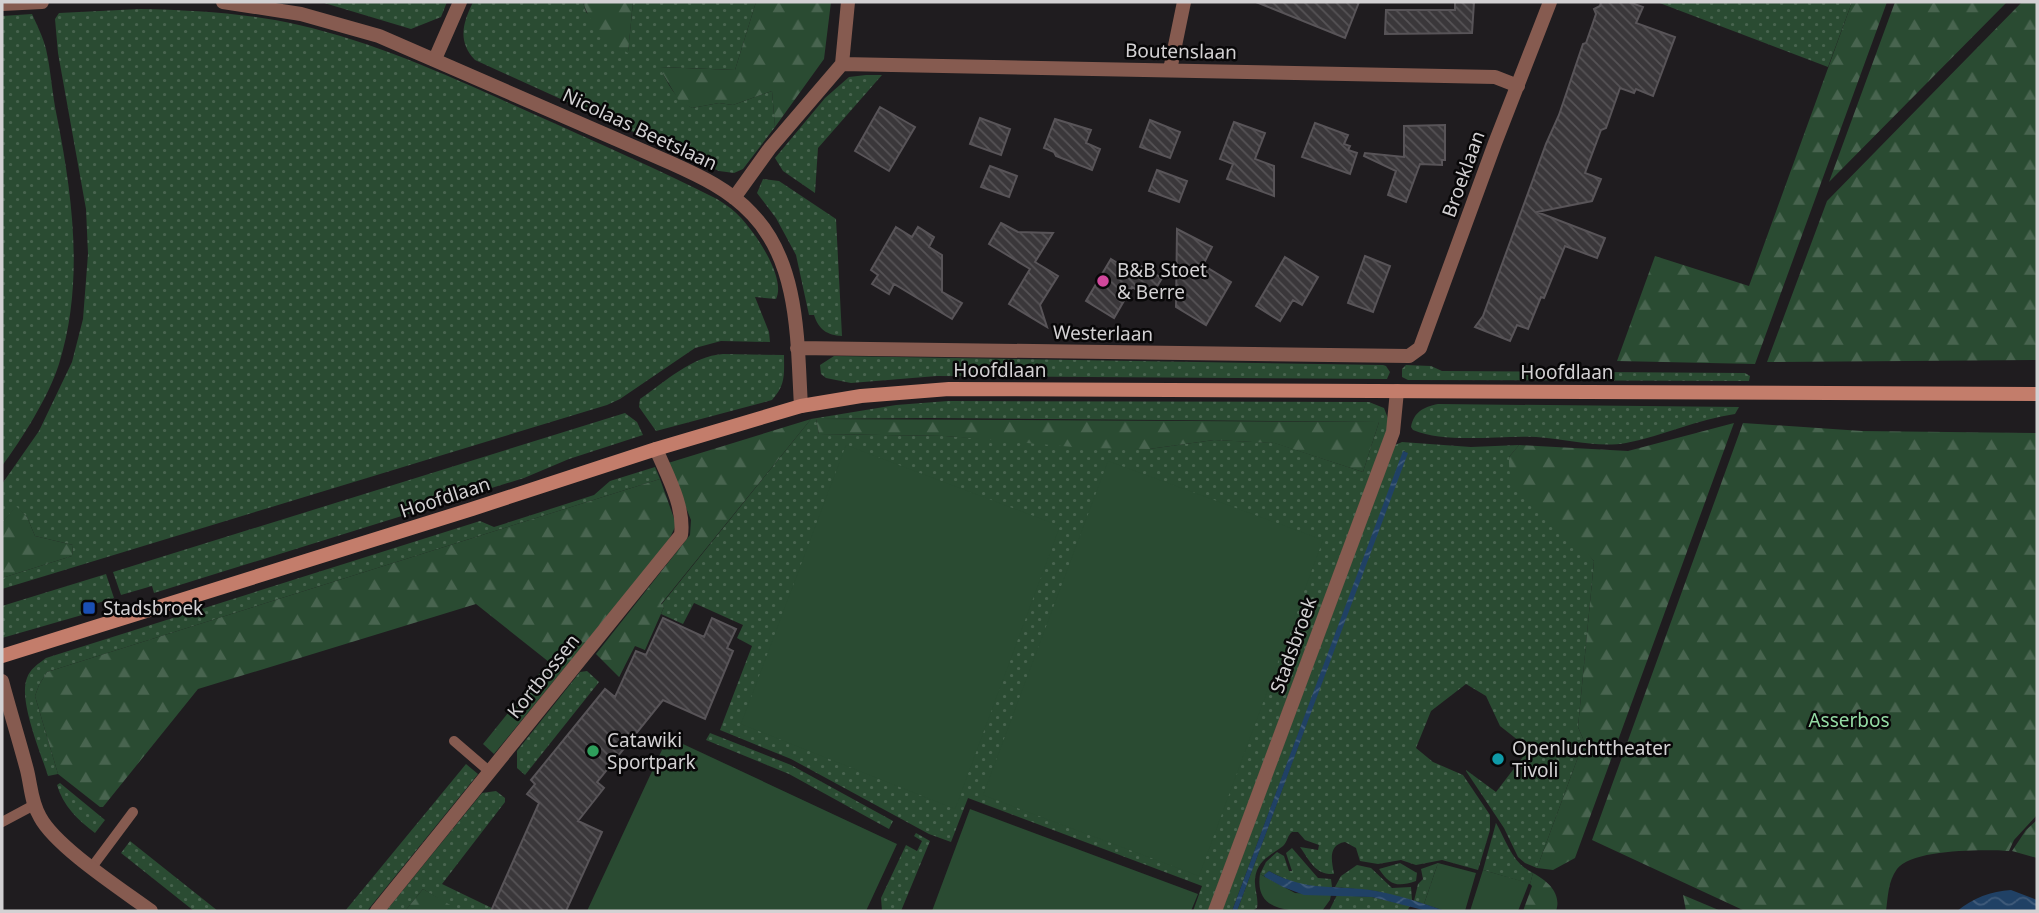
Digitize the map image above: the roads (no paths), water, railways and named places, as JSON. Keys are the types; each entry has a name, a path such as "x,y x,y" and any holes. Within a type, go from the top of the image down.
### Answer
{"street":[{"path":"2,4 42,2"},
{"name":"Nicolaas Beetslaan","path":"223,2 328,20 379,36 695,174 734,198 766,231 783,264 793,303 801,407"},
{"path":"435,59 460,2"},
{"path":"734,198 770,148 842,64 849,2"},
{"path":"1170,70 1184,2"},
{"name":"Broeklaan","path":"1409,356 1420,348 1550,2"},
{"name":"Boutenslaan","path":"842,64 1495,77 1518,86"},
{"name":"Westerlaan","path":"797,348 1409,356"},
{"name":"Hoofdlaan","path":"2,656 656,449 801,407 861,396 949,389 2037,394"},
{"name":"Stadsbroek","path":"1215,911 1393,432 1396,391"},
{"name":"Kortbossen","path":"377,911 681,535 683,523 656,449"},
{"path":"2,681 28,773 34,805 49,831 151,911"}],"lane":[{"path":"454,741 490,772"},
{"path":"2,822 34,805"},
{"path":"92,867 132,812"}],"water":[{"path":"1403,451 1408,453 1237,911 1232,911"},
{"path":"1269,871 1309,885 1376,891 1445,911 1427,911 1372,897 1304,895 1265,877"},
{"path":"2011,890 2037,900 2037,911 1957,911 1982,896"}],"place":[{"name":"B&B Stoet & Berre","path":"1103,281"},
{"name":"Stadsbroek","path":"89,608"},
{"name":"Catawiki Sportpark","path":"593,751"},
{"name":"Openluchttheater Tivoli","path":"1498,759"}],"park label":[{"name":"Asserbos","path":"1849,720"}]}
